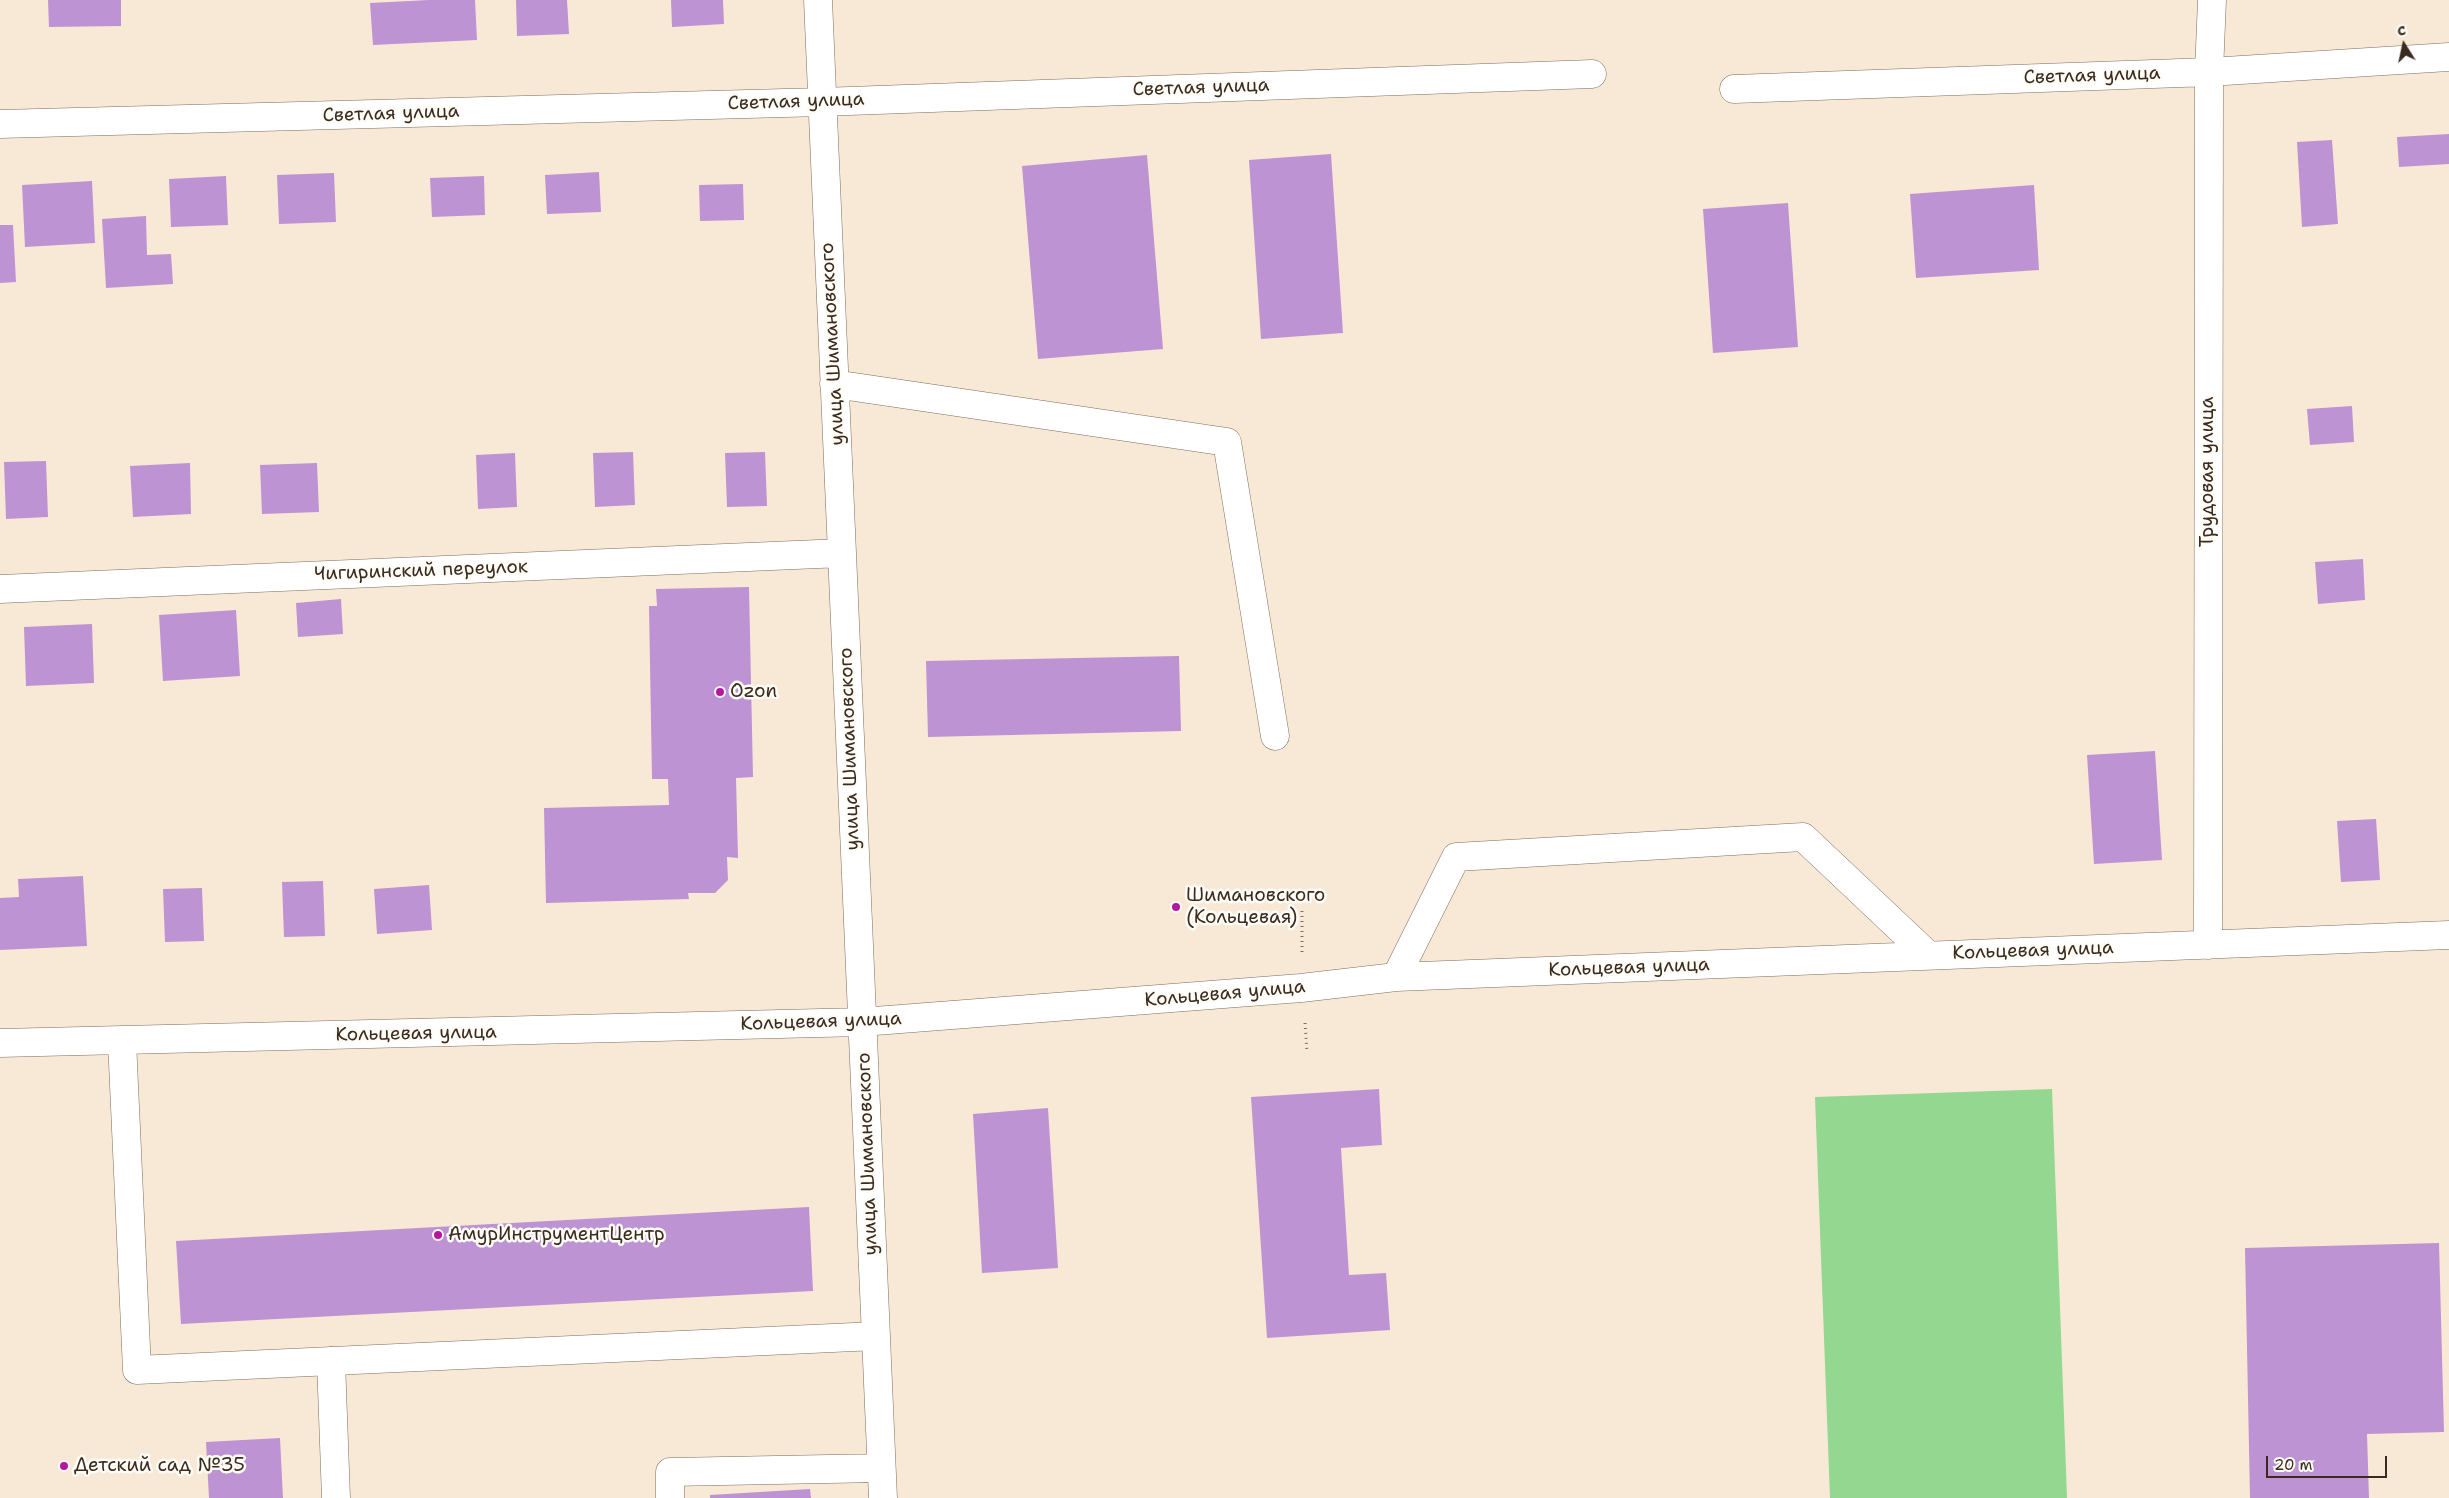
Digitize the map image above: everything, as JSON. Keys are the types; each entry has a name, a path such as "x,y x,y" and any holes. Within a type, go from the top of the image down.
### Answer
{"street":[{"name":"улица Шимановского","path":"818,0 882,1498"},
{"name":"Трудовая улица","path":"2208,944 2209,72 2212,0"},
{"name":"Светлая улица","path":"1734,89 2209,72 2449,57"},
{"name":"Светлая улица","path":"0,124 822,102 1592,74"},
{"path":"834,384 1227,442 1275,736"},
{"name":"Чигиринский переулок","path":"0,589 842,553"},
{"path":"1396,977 1456,857 1803,837 1928,955"},
{"name":"Кольцевая улица","path":"0,1043 862,1022 1302,988 1396,977 2449,935"},
{"path":"122,1041 137,1370 876,1336"},
{"path":"331,1361 336,1498"},
{"path":"670,1498 670,1472 881,1468"}],"green space":[{"path":"2052,1089 2067,1498 1830,1498 1815,1097"}],"building":[{"path":"48,0 121,0 121,26 49,27"},
{"path":"475,0 477,40 373,45 370,3"},
{"path":"516,0 567,0 569,34 517,36"},
{"path":"671,0 723,0 724,24 672,27"},
{"path":"2449,134 2449,164 2399,167 2397,137"},
{"path":"2332,140 2338,224 2302,227 2297,142"},
{"path":"1331,154 1343,333 1261,339 1249,160"},
{"path":"1147,155 1163,349 1038,359 1022,166"},
{"path":"599,172 601,212 547,214 545,175"},
{"path":"334,173 336,222 279,224 277,175"},
{"path":"226,176 228,225 171,227 169,179"},
{"path":"484,176 485,215 432,217 430,178"},
{"path":"92,181 95,243 25,247 22,185"},
{"path":"743,184 744,220 700,221 699,185"},
{"path":"2034,185 2039,270 1916,278 1910,194"},
{"path":"1788,203 1798,347 1713,353 1703,209"},
{"path":"146,216 147,255 171,254 173,284 106,288 102,219"},
{"path":"0,225 13,225 16,282 0,283"},
{"path":"2352,406 2354,442 2310,445 2307,409"},
{"path":"633,452 635,505 595,507 593,453"},
{"path":"765,452 767,506 727,507 725,453"},
{"path":"515,453 517,507 478,509 476,455"},
{"path":"46,461 48,517 6,519 4,462"},
{"path":"190,463 191,514 133,517 130,466"},
{"path":"317,463 319,512 262,514 260,465"},
{"path":"2363,559 2365,600 2318,604 2315,562"},
{"path":"749,587 753,777 736,778 738,858 727,857 728,880 715,893 688,893 689,899 546,903 544,808 669,805 668,779 652,779 649,606 657,606 656,589"},
{"path":"341,599 343,634 298,637 296,603"},
{"path":"236,610 240,676 163,681 159,615"},
{"path":"92,624 94,683 26,686 24,627"},
{"path":"1179,656 1181,731 928,737 926,661"},
{"path":"2155,751 2162,860 2094,864 2087,755"},
{"path":"2376,819 2380,880 2341,882 2337,821"},
{"path":"83,876 87,946 0,950 0,898 19,897 18,879"},
{"path":"323,881 325,936 284,937 282,882"},
{"path":"429,885 432,930 377,934 374,889"},
{"path":"202,888 204,941 165,942 163,889"},
{"path":"1379,1089 1382,1145 1341,1148 1349,1275 1386,1273 1390,1330 1267,1338 1251,1097"},
{"path":"1048,1108 1058,1268 982,1273 973,1114"},
{"path":"809,1207 813,1291 181,1324 176,1241"},
{"path":"2439,1243 2444,1432 2367,1434 2369,1498 2250,1498 2245,1248"},
{"path":"280,1438 283,1498 209,1498 206,1442"},
{"path":"810,1489 811,1498 710,1498 710,1495"}],"place":[{"name":"Ozon","path":"720,692"},
{"name":"Шимановского (Кольцевая)","path":"1176,907"},
{"name":"АмурИнструментЦентр","path":"438,1235"},
{"name":"Детский сад №35","path":"64,1466"}]}
